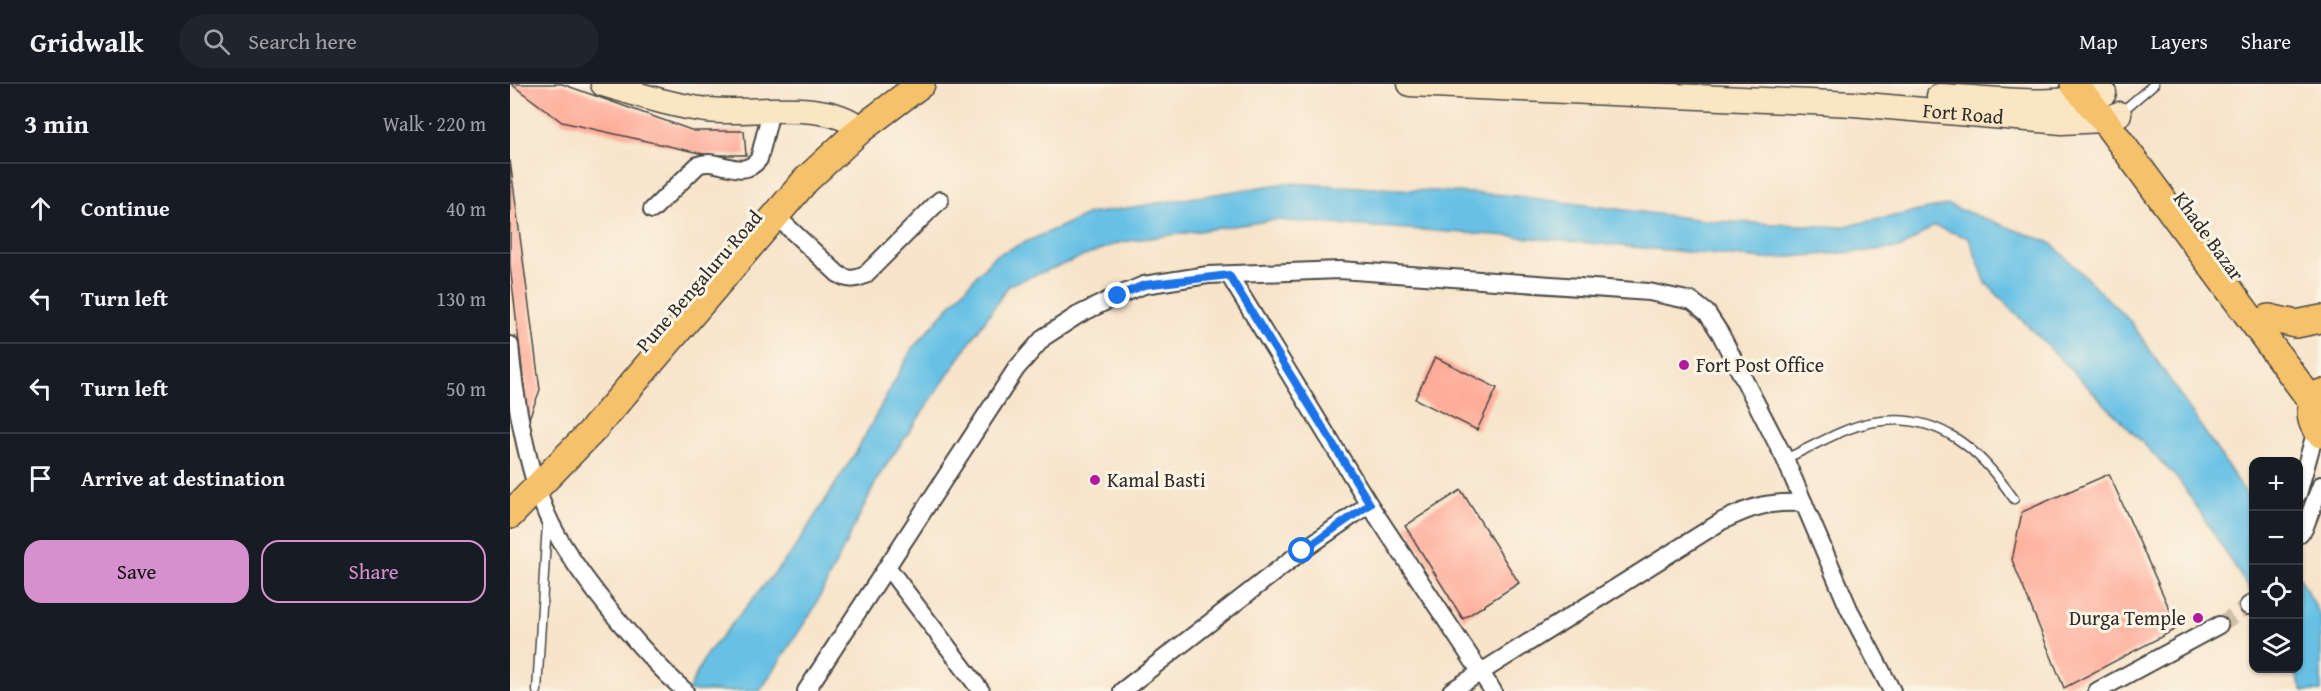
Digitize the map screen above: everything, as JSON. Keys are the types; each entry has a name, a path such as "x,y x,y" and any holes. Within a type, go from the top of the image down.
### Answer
{"main road":[{"path":"603,84 658,100 708,110 828,112 855,124"},
{"path":"510,514 534,481 593,430 855,124 921,84"},
{"name":"Fort Road","path":"1410,84 1675,87 2062,122 2099,97"},
{"name":"Pune Bengaluru Road","path":"510,492 534,481 764,206 895,86"},
{"path":"2099,97 2318,395 2311,417 2319,432"},
{"name":"Khade Bazar","path":"2099,97 2269,318 2318,395"},
{"path":"2269,318 2296,324 2321,319"}],"street":[{"path":"652,210 698,165 706,162 738,170 753,165 759,159 771,111"},
{"path":"776,216 838,274 847,279 856,279 865,275 940,200"},
{"path":"806,691 1016,369 1044,337 1078,315 1144,285 1229,275 1340,270 1649,292 1692,301 1707,313 1720,333 1785,459 1849,609 1892,691"},
{"path":"1229,275 1370,504 1482,671 1493,691"},
{"path":"510,345 534,481 548,517 578,566 667,675 685,691"},
{"path":"2303,479 2319,432"},
{"path":"2303,530 2321,485"},
{"path":"1451,691 1722,521 1753,506 1804,503"},
{"path":"1122,691 1302,551 1370,504"},
{"path":"888,568 981,691"},
{"path":"2097,691 2219,625"}],"lane":[{"path":"2099,97 2154,84"},
{"path":"1785,459 1857,427 1875,422 1910,422 1937,428 1962,440 1982,456 2014,499"},
{"path":"537,691 542,570 548,517"}],"water":[{"path":"1286,183 1507,195 1711,221 1841,227 1948,205 2051,243 2131,322 2249,498 2249,589 2180,481 1986,283 1969,238 1934,226 1901,248 1765,259 1510,236 1275,220 1121,242 1009,285 879,476 813,610 760,691 688,691 706,655 792,552 856,452 912,349 994,256 1089,214"},
{"path":"2303,583 2321,617 2321,691 2303,691 2295,673 2303,673"}],"building":[{"path":"511,84 562,84 694,131 744,131 746,155 708,155 562,122"},
{"path":"510,160 540,390 528,421 510,265"},
{"path":"1435,357 1497,388 1477,430 1415,399"},
{"path":"2109,474 2178,628 2064,688 2012,560 2022,512"},
{"path":"1461,490 1519,583 1463,619 1405,526"}],"tunnel":[{"path":"2219,625 2248,606"}],"place":[{"name":"Fort Post Office","path":"1684,365"},
{"name":"Kamal Basti","path":"1095,480"},
{"name":"Durga Temple","path":"2198,618"}],"route":[{"path":"1118,296 1144,285 1170,280 1229,275 1370,504 1302,551"}]}
